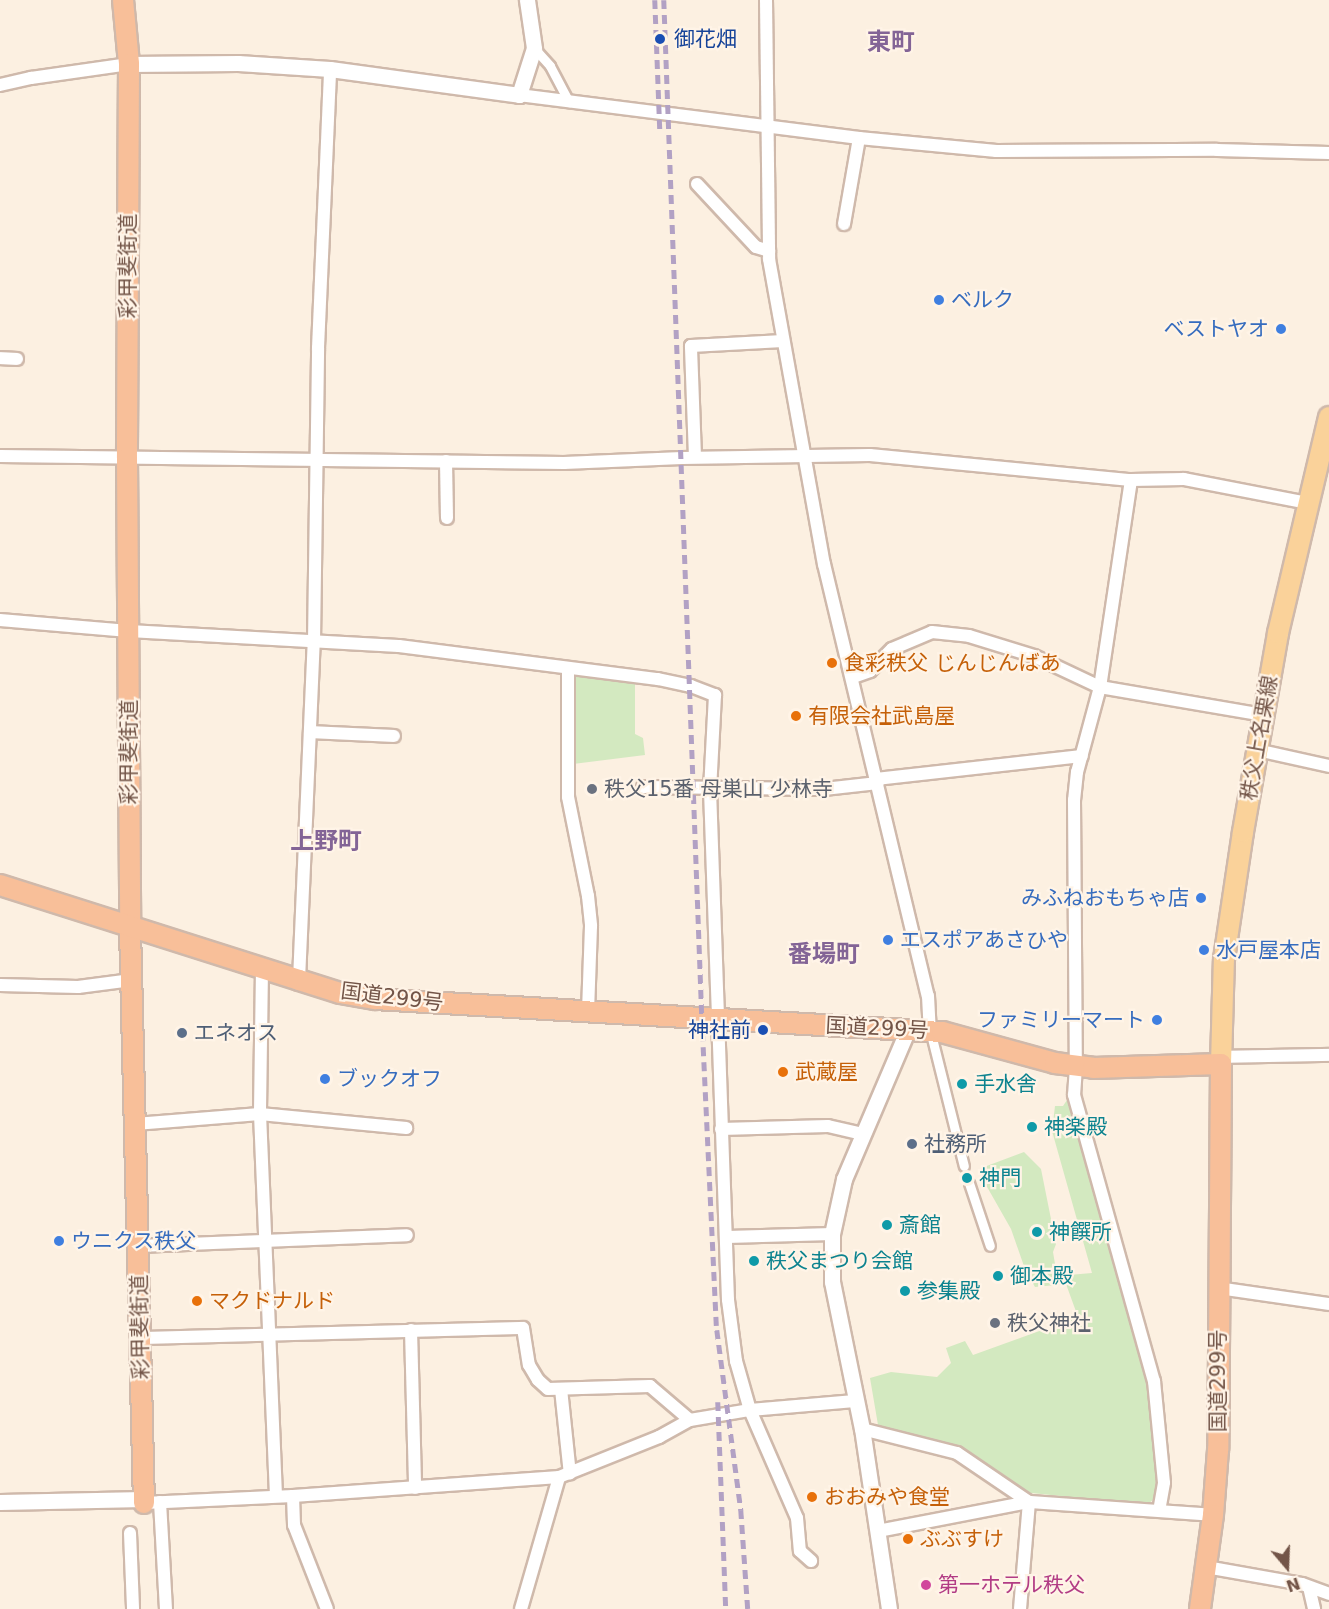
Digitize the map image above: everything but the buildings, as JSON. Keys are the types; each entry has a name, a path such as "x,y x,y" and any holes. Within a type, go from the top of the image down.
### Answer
{"highway":[{"name":"彩甲斐街道","path":"123,0 129,64 127,458 130,928 140,1338 149,1502"},
{"name":"国道299号","path":"0,885 340,993 375,999 907,1031 930,1030 1076,1067 1112,1069 1221,1061 1218,1450 1213,1515 1200,1609"}],"main road":[{"name":"秩父上名栗線","path":"1221,1061 1224,959 1257,750 1308,503 1329,417"}],"street":[{"path":"519,94 534,48 527,0"},
{"path":"766,0 769,251 783,341 824,564 928,996 930,1030 965,1170"},
{"path":"534,48 550,66 569,102"},
{"path":"0,85 31,78 129,64 237,63 330,69 768,127 996,151 1217,150 1329,153"},
{"path":"299,980 314,642 316,460 330,69"},
{"path":"844,224 859,138"},
{"path":"697,184 756,247 769,251"},
{"path":"695,457 691,346 783,341"},
{"path":"0,358 17,359"},
{"path":"0,456 564,463 695,457 870,455 944,460 1131,480 1184,479 1308,503"},
{"path":"446,461 447,518"},
{"path":"1131,480 1100,687 1077,772 1074,800 1076,1067 1074,1095 1154,1381 1164,1483 1159,1511"},
{"path":"0,620 129,631 399,646 658,679 691,686 715,695 710,790 716,1018 728,1300 736,1361 750,1410 797,1518 800,1551 811,1561"},
{"path":"853,677 870,671 892,649 932,632 969,636 1034,656 1100,687 1263,715"},
{"path":"568,668 568,797 588,896 591,926 588,1013"},
{"path":"310,732 394,736"},
{"path":"1257,750 1329,766"},
{"path":"643,787 710,790 824,789 1082,756"},
{"path":"262,968 260,1114 276,1496"},
{"path":"0,984 78,987 132,980"},
{"path":"889,1609 862,1429 832,1282 832,1234 844,1179 907,1031"},
{"path":"1221,1061 1329,1055"},
{"path":"135,1124 260,1114 406,1128"},
{"path":"721,1129 828,1126 862,1134"},
{"path":"969,1183 990,1246"},
{"path":"727,1237 832,1234"},
{"path":"138,1246 407,1235"},
{"path":"1218,1287 1329,1304"},
{"path":"140,1338 270,1337 411,1330 523,1328 529,1365 538,1380 548,1389 650,1386 690,1420"},
{"path":"411,1330 415,1488"},
{"path":"521,1609 565,1475 561,1389"},
{"path":"0,1502 149,1502 293,1496 565,1475 659,1437 690,1420 750,1410 855,1401"},
{"path":"862,1429 957,1453 1029,1502"},
{"path":"293,1496 294,1525 327,1609"},
{"path":"149,1502 166,1609"},
{"path":"1020,1609 1029,1502"},
{"path":"878,1531 1029,1502 1213,1515"},
{"path":"130,1533 133,1609"},
{"path":"1206,1566 1309,1587 1329,1594"},
{"path":"1309,1587 1314,1609"}],"green space":[{"path":"574,675 635,681 635,734 643,738 645,755 573,764"},
{"path":"1067,1100 1150,1393 1157,1461 1155,1498 1147,1505 1022,1492 960,1449 878,1425 870,1378 891,1372 937,1377 951,1363 946,1348 965,1341 973,1355 1078,1317 1066,1284 1035,1287 1025,1269 1011,1229 982,1178 984,1167 1024,1152 1041,1169 1056,1244 1053,1252 1057,1276 1092,1273 1052,1131 1055,1106 1063,1106"}],"tunnel":[{"path":"965,1172 969,1183"}],"railway":[{"path":"655,0 660,129"},
{"path":"664,0 702,1017 717,1330 741,1510 748,1609"},
{"path":"718,1402 726,1609"}],"place":[{"name":"御花畑","path":"660,39"},
{"name":"ベルク","path":"939,300"},
{"name":"ベストヤオ","path":"1281,329"},
{"name":"食彩秩父 じんじんばあ","path":"832,663"},
{"name":"有限会社武島屋","path":"796,716"},
{"name":"秩父15番 母巣山 少林寺","path":"592,789"},
{"name":"みふねおもちゃ店","path":"1201,898"},
{"name":"エスポアあさひや","path":"888,940"},
{"name":"水戸屋本店","path":"1204,950"},
{"name":"ファミリーマート","path":"1157,1020"},
{"name":"神社前","path":"763,1030"},
{"name":"エネオス","path":"182,1033"},
{"name":"武蔵屋","path":"783,1072"},
{"name":"ブックオフ","path":"325,1079"},
{"name":"手水舎","path":"962,1084"},
{"name":"神楽殿","path":"1032,1127"},
{"name":"社務所","path":"912,1144"},
{"name":"神門","path":"967,1178"},
{"name":"斎館","path":"887,1225"},
{"name":"神饌所","path":"1037,1232"},
{"name":"ウニクス秩父","path":"59,1241"},
{"name":"秩父まつり会館","path":"754,1261"},
{"name":"御本殿","path":"998,1276"},
{"name":"参集殿","path":"905,1291"},
{"name":"マクドナルド","path":"197,1301"},
{"name":"秩父神社","path":"995,1323"},
{"name":"おおみや食堂","path":"812,1497"},
{"name":"ぶぶすけ","path":"908,1539"},
{"name":"第一ホテル秩父","path":"926,1585"}],"district":[{"name":"東町","path":"891,43"},
{"name":"上野町","path":"326,842"},
{"name":"番場町","path":"824,955"}]}
